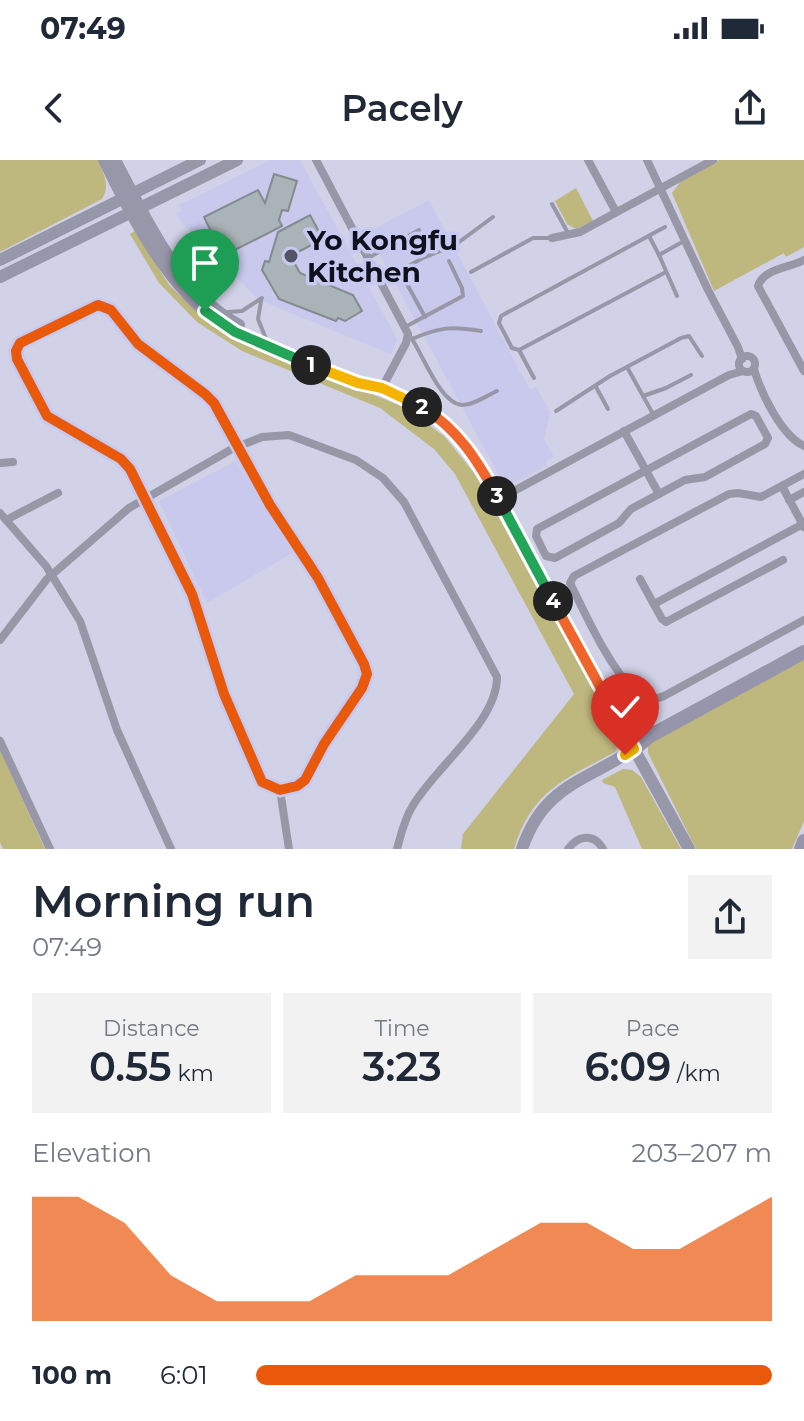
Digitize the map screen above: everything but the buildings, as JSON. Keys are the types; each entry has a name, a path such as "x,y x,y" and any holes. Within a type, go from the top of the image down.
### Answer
{"highway":[{"path":"634,749 650,736 804,652"},
{"path":"801,849 804,841"}],"street":[{"path":"104,160 129,195"},
{"path":"115,160 129,195 175,280 199,306 222,324 256,342 358,383 382,388"},
{"path":"0,260 200,160"},
{"path":"0,277 237,160"},
{"path":"316,160 408,333 406,343 382,388"},
{"path":"588,160 616,212"},
{"path":"647,160 746,365 787,435 804,446"},
{"path":"552,238 580,232 707,162"},
{"path":"137,210 181,274 221,313 266,339 371,380 426,409 457,434 479,463 689,849"},
{"path":"804,260 762,278 758,286 804,371"},
{"path":"105,306 138,344 208,397 270,505 324,589 367,674 362,688 324,744 305,780 297,786 280,790 265,785 260,778 224,694 192,594 144,497 130,469 121,459 44,412 16,357 20,343 92,307 105,306"},
{"path":"499,499 746,365"},
{"path":"751,414 756,416 768,438 767,442 705,477 685,480 631,509 619,523 553,559 546,556 536,536 537,529 645,470 751,414"},
{"path":"624,431 659,494"},
{"path":"0,640 52,575 144,497 238,446 262,437 289,435 356,460 383,478 404,502 496,672 497,684 487,709 411,808 397,849"},
{"path":"0,463 13,462"},
{"path":"804,474 758,498 729,494 574,576 570,583 620,674 638,695 650,699 664,696 804,620"},
{"path":"654,604 803,525 782,486"},
{"path":"789,500 804,492"},
{"path":"58,493 3,516 52,575 84,628 117,730 171,849"},
{"path":"640,579 663,621 668,622 783,560"},
{"path":"0,741 50,849"},
{"path":"522,849 542,806 634,749"},
{"path":"280,790 289,849"},
{"path":"568,849 578,840 589,838 598,841 603,849"}],"lane":[{"path":"552,204 569,234"},
{"path":"380,281 455,245 493,217"},
{"path":"665,227 501,316 499,321 513,349 519,350 666,272"},
{"path":"368,258 419,230"},
{"path":"649,236 677,296"},
{"path":"471,272 533,238 552,238"},
{"path":"659,255 686,240"},
{"path":"408,333 425,317 461,299 464,294 449,261"},
{"path":"402,275 425,317"},
{"path":"221,313 242,311 262,298 258,319 266,339"},
{"path":"408,333 453,326 481,331"},
{"path":"408,333 439,386 453,403 464,405 497,391"},
{"path":"556,411 627,367 687,336 702,356"},
{"path":"519,350 534,378"},
{"path":"627,367 654,415"},
{"path":"643,396 691,375"},
{"path":"596,387 608,409"}],"shaded area":[{"path":"0,160 98,160 105,180 105,194 102,199 0,252"},
{"path":"271,160 300,160 397,339 391,354 259,300 182,223 177,214 182,211 179,205"},
{"path":"719,160 804,160 804,247 786,257 784,253 714,291 672,193 681,181"},
{"path":"576,188 593,221 576,229 567,224 555,201"},
{"path":"429,200 450,240 389,272 368,232"},
{"path":"135,231 169,285 212,326 243,343 404,407 444,436 475,474 595,693 595,700 620,741 615,752 552,788 530,813 514,849 461,849 463,834 574,694 455,474 434,449 380,408 242,351 197,322 159,283 130,234"},
{"path":"455,249 530,390 536,387 550,412 544,439 554,457 546,461 546,466 510,485 503,483 392,277 423,260"},
{"path":"236,461 292,553 207,603 159,501"},
{"path":"804,656 804,821 792,849 696,849 648,753 648,744"},
{"path":"0,750 45,849 3,849 0,842"},
{"path":"623,769 632,770 641,777 681,849 642,849 615,787 602,780"}],"cycle path":[{"path":"98,305 111,310 138,344 214,403 270,505 318,578 364,664 367,674 362,688 324,744 305,780 297,786 280,790 262,782 224,694 192,594 130,469 121,459 47,416 17,359 16,351 20,343 98,305"}],"place":[{"name":"Yo Kongfu Kitchen","path":"291,256"}],"route":[{"path":"205,311 256,342 416,403 457,434 479,463 634,749 625,755"}]}
